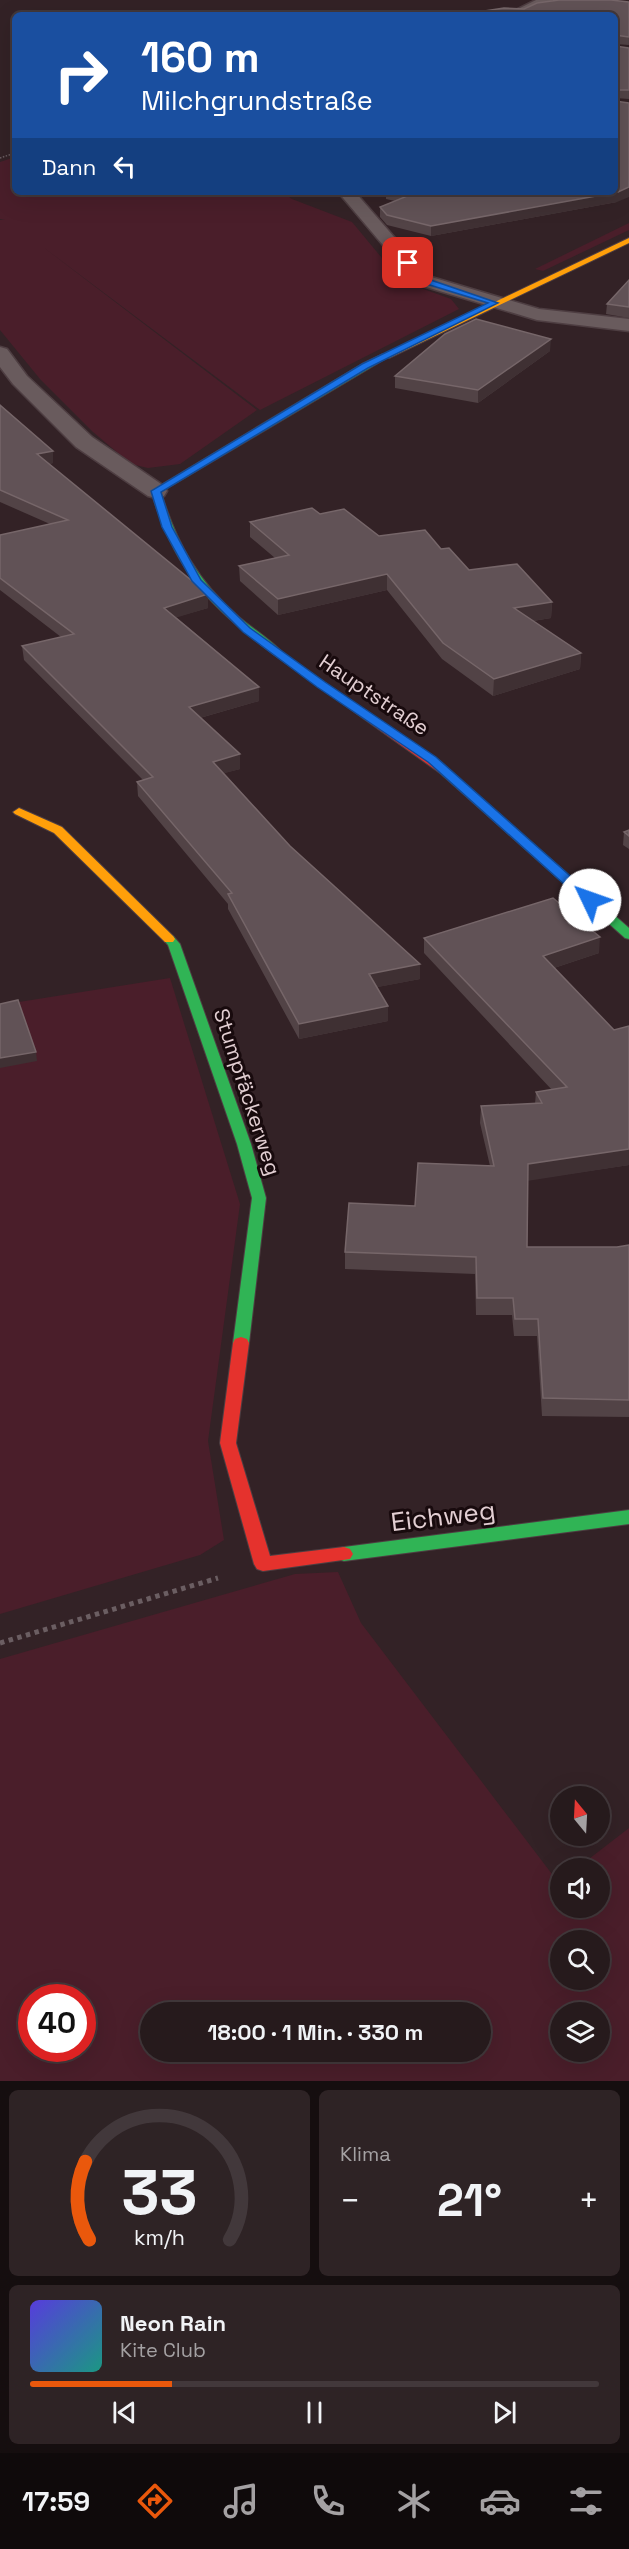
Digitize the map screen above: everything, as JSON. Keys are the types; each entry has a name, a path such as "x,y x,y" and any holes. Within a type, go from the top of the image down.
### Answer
{"street":[{"path":"520,12 547,0"},
{"path":"349,195 422,280 537,314 629,325"},
{"path":"0,353 20,380 84,442 156,491 365,366 629,240"},
{"name":"Hauptstraße","path":"156,491 167,527 197,581 247,630 321,685 432,760 628,932"},
{"name":"Stumpfäckerweg","path":"19,812 58,830 174,944 244,1144 259,1198 228,1443 263,1564"},
{"name":"Eichweg","path":"263,1564 629,1516"}],"path":[{"path":"0,1643 263,1564"}],"shaded area":[{"path":"12,158 12,195 286,195 352,222 401,281 451,299 459,309 260,410 43,247 257,410 180,464 148,468 131,464 93,432 40,379 0,330 0,220 5,219 0,219 0,162"},
{"path":"629,223 629,230 543,271 535,269"},
{"path":"170,978 240,1204 208,1441 224,1540 200,1555 0,1614 0,1005"},
{"path":"338,1572 361,1623 550,1871 550,1918 610,1918 610,1858 590,1858 606,1846 610,1846 610,1843 629,1828 629,2081 0,2081 0,1659 295,1574"}],"building":[{"path":"559,0 629,2 629,37 618,35 618,12 478,12 504,8 524,9 537,3"},
{"path":"618,46 629,48 629,90 618,90"},
{"path":"618,101 629,103 629,187 618,192"},
{"path":"410,195 602,195 431,226 387,215 380,207"},
{"path":"629,280 629,307 607,304"},
{"path":"476,319 551,339 478,390 395,376 445,334"},
{"path":"0,405 53,451 37,454 208,594 164,608 259,687 189,707 240,754 213,762 290,846 420,964 369,974 388,1006 299,1024 228,894 232,893 137,782 153,777 22,646 74,634 0,578 0,535 68,520 0,490"},
{"path":"312,508 320,514 344,509 379,536 425,530 441,549 449,548 469,570 517,564 552,602 514,608 581,653 494,679 443,643 387,574 278,599 239,566 289,555 250,522"},
{"path":"553,898 600,937 543,956 614,1030 629,1026 629,1149 528,1164 527,1247 629,1245 629,1400 543,1398 538,1319 515,1319 513,1298 477,1298 476,1257 345,1252 349,1203 415,1206 418,1163 494,1166 481,1106 542,1103 536,1092 567,1087 424,938"},
{"path":"18,1000 36,1052 0,1058 0,1004"}],"traffic: fast":[{"path":"277,652 223,609 197,580 172,537 156,491 365,366 386,356"},
{"path":"444,771 629,935"},
{"path":"169,939 174,944 244,1144 259,1198 241,1343"},
{"path":"344,1554 629,1517"}],"traffic: slow":[{"path":"386,356 629,240"},
{"path":"19,812 58,830 169,939"}],"traffic: jam":[{"path":"277,652 444,771"},
{"path":"241,1343 228,1443 263,1564 344,1554"}],"route":[{"path":"408,263 422,280 495,303 365,366 156,491 167,527 197,581 247,630 321,685 432,760 590,900"}]}
